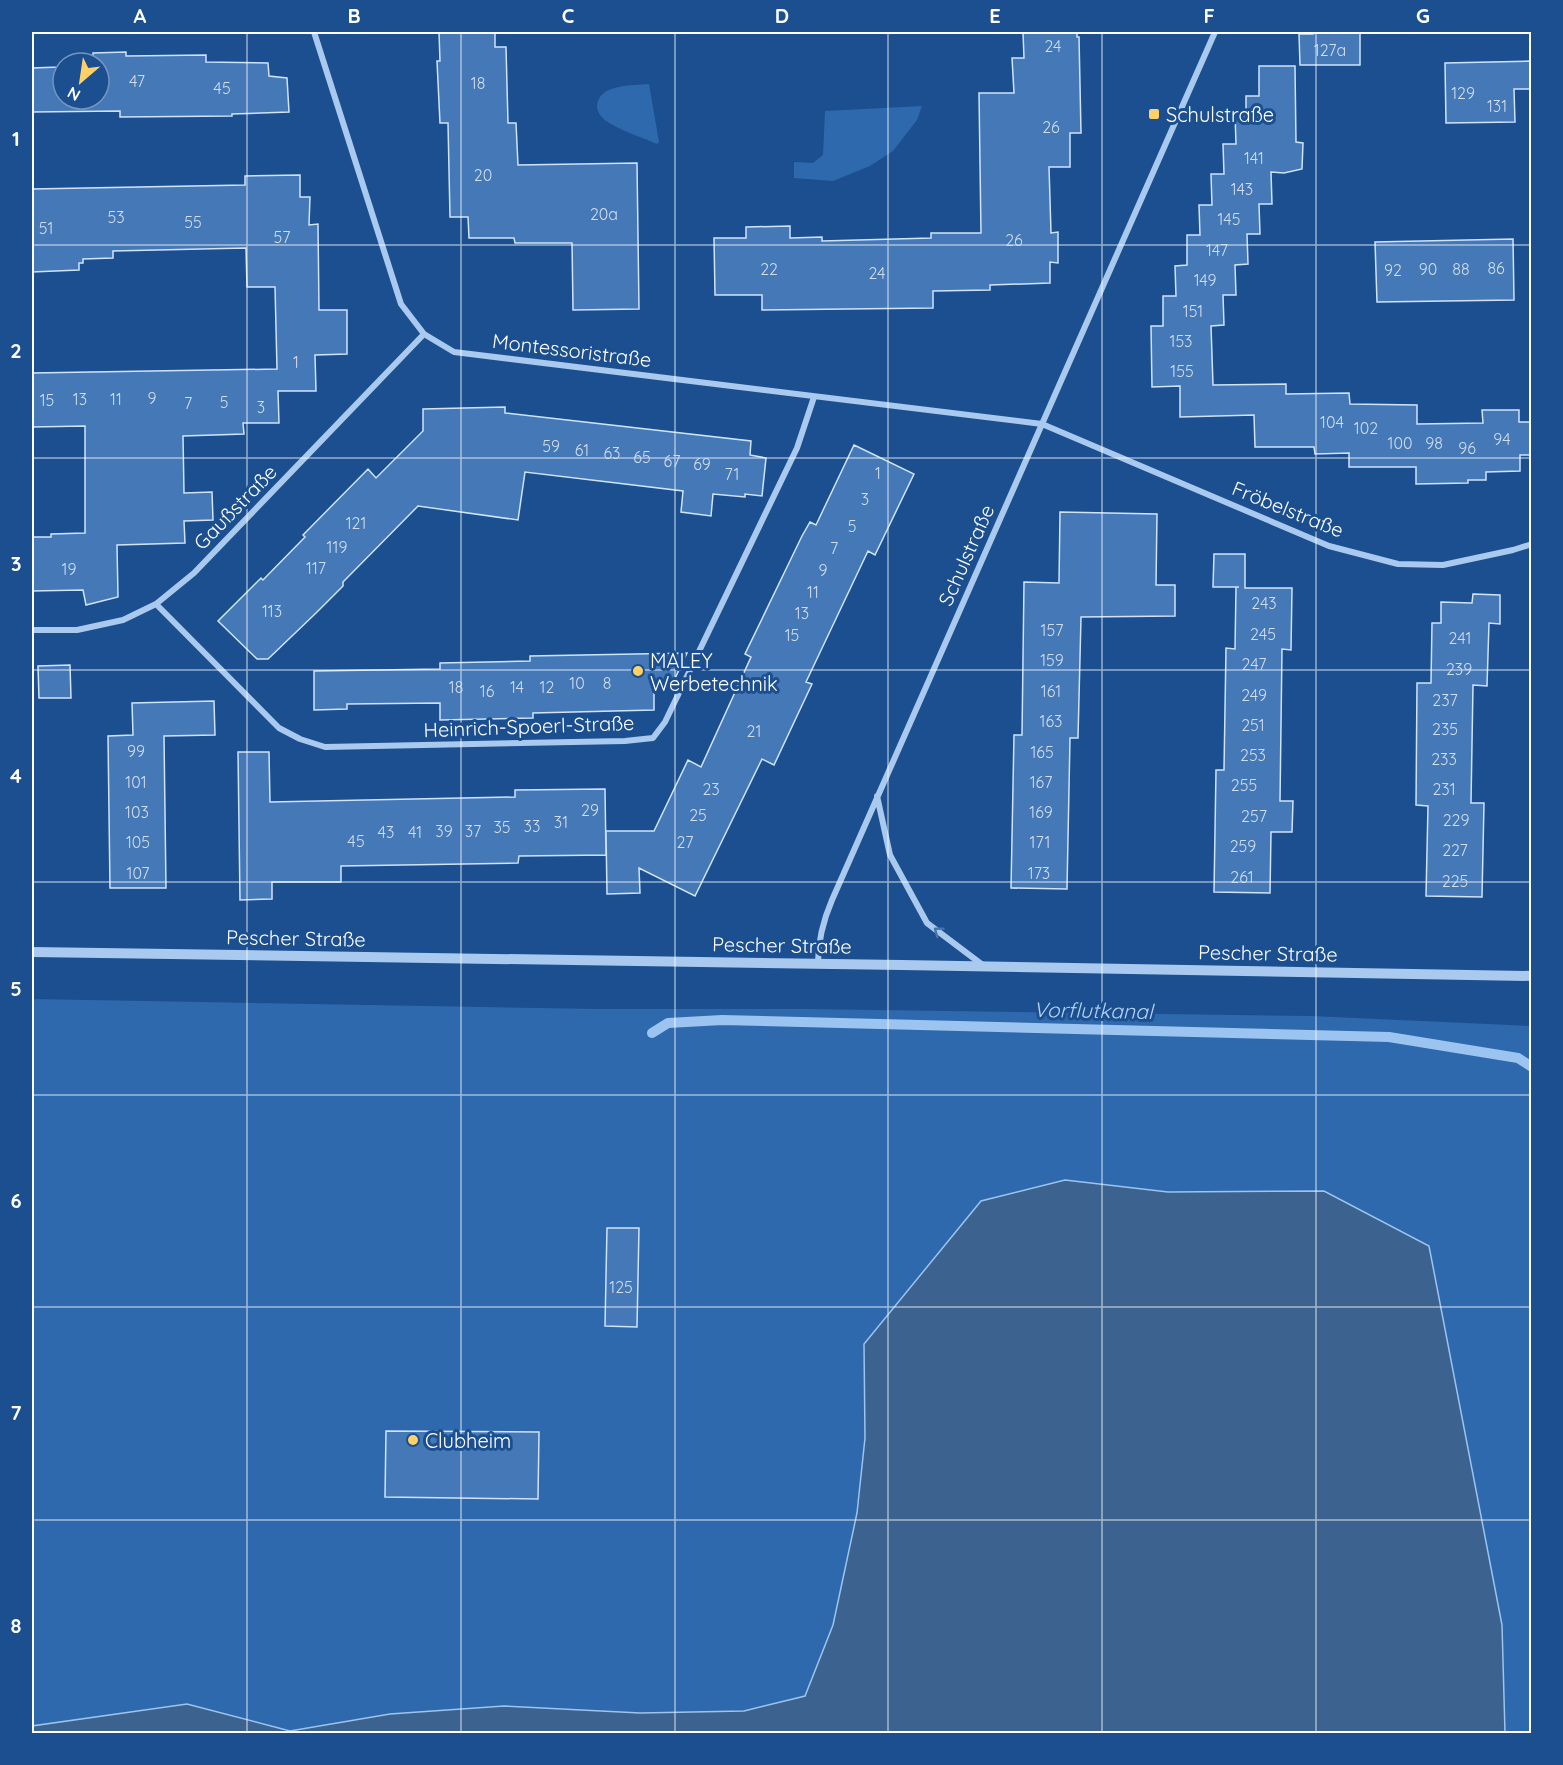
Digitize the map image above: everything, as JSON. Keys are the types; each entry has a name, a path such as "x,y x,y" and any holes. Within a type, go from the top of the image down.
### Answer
{"street":[{"name":"Montessoristraße","path":"314,32 401,304 424,334 454,352 1042,424"},
{"name":"Schulstraße","path":"818,963 818,946 824,920 1215,32"},
{"name":"Gaußstraße","path":"32,630 77,630 123,620 156,604 194,573 424,334"},
{"name":"Heinrich-Spoerl-Straße","path":"156,604 279,728 300,739 325,747 625,741 653,738 665,722 797,448 813,397"},
{"name":"Fröbelstraße","path":"1042,424 1329,546 1398,564 1443,565 1532,544"},
{"path":"877,796 890,855 927,923 984,966"},
{"name":"Pescher Straße","path":"32,952 1532,976"}],"shaded area":[{"path":"649,84 659,142 657,144 612,125 602,118 597,108 599,99 610,89"},
{"path":"922,106 917,120 893,151 870,166 833,181 794,178 794,162 813,163 823,155 825,111"},
{"path":"32,999 597,1009 806,1009 1311,1016 1531,1026 1531,1733 1505,1733 1502,1625 1429,1246 1168,1192 1065,1180 865,1438 857,1513 833,1625 805,1696 744,1711 390,1714 290,1731 187,1704 32,1726"},
{"path":"1065,1180 1168,1192 1324,1191 1429,1246 1502,1625 1505,1733 32,1733 32,1726 187,1704 290,1731 390,1714 504,1706 640,1713 744,1711 805,1696 833,1625 857,1513 865,1438 864,1344 981,1201"}],"building":[{"path":"439,32 495,32 495,47 506,47 508,123 516,123 518,165 637,163 639,309 573,310 572,243 515,243 514,238 469,238 468,217 450,217 448,123 440,123 437,61 440,61"},
{"path":"1023,32 1077,32 1077,37 1079,37 1081,133 1070,133 1070,167 1049,167 1051,233 1058,232 1058,263 1050,262 1050,283 990,285 990,290 933,291 933,308 762,310 762,295 715,295 714,238 746,238 746,227 790,226 790,238 822,237 822,241 931,238 931,233 981,233 979,93 1014,93 1012,58 1024,58"},
{"path":"1313,32 1360,32 1360,65 1300,65 1299,34 1313,34"},
{"path":"111,52 126,52 126,56 206,55 206,62 268,63 269,76 287,78 289,112 232,114 232,116 120,117 120,111 32,112 32,68 51,67 51,111 111,111"},
{"path":"1532,61 1532,89 1514,89 1515,122 1446,123 1445,63"},
{"path":"1259,66 1295,66 1296,142 1303,143 1302,169 1284,173 1271,172 1272,204 1259,204 1260,234 1247,234 1248,264 1235,265 1236,295 1223,295 1224,325 1211,326 1213,385 1286,384 1286,394 1349,393 1350,404 1417,405 1417,424 1483,423 1482,410 1519,410 1519,422 1532,422 1532,455 1520,455 1520,471 1486,472 1486,480 1468,480 1468,483 1416,484 1416,467 1349,467 1349,453 1315,454 1314,447 1255,447 1254,415 1180,417 1180,386 1152,387 1151,326 1163,326 1163,296 1176,296 1175,266 1187,265 1187,235 1200,235 1199,205 1212,205 1211,174 1224,174 1223,144 1236,144 1235,114 1246,113 1246,96 1259,96"},
{"path":"300,175 300,197 310,197 309,225 318,224 319,310 347,310 347,354 315,355 316,391 278,391 279,423 243,423 244,434 183,436 184,493 212,492 213,520 184,521 185,543 117,545 118,597 86,605 83,590 32,591 32,537 85,533 85,426 32,427 32,373 277,369 275,287 247,287 246,248 113,251 113,258 83,259 83,263 79,263 79,270 32,272 32,189 245,185 245,176"},
{"path":"1513,239 1514,300 1377,302 1375,242"},
{"path":"505,407 505,413 751,441 750,455 766,458 762,496 713,494 711,516 681,512 683,491 525,472 518,520 418,506 343,582 343,586 268,659 257,659 218,621 261,578 263,580 305,537 303,535 368,469 376,478 423,431 423,409"},
{"path":"854,445 914,474 875,555 868,551 806,682 812,684 774,765 762,759 695,896 639,868 640,893 607,894 606,831 654,831 688,760 701,767 751,657 745,654 802,536 810,522 816,525"},
{"path":"1060,512 1157,514 1156,585 1175,585 1175,616 1081,617 1078,738 1070,738 1067,889 1011,888 1014,735 1022,735 1024,582 1059,583"},
{"path":"1214,554 1245,554 1245,588 1292,588 1291,650 1282,649 1280,801 1293,801 1292,832 1271,832 1270,893 1214,892 1216,770 1224,770 1226,648 1235,649 1236,587 1213,587"},
{"path":"1473,594 1500,595 1500,624 1489,623 1487,686 1473,685 1471,803 1484,803 1482,897 1426,896 1428,806 1416,805 1417,683 1431,683 1432,623 1441,623 1441,602 1472,603"},
{"path":"687,653 671,687 654,687 654,710 533,713 533,718 440,720 440,703 347,704 347,709 314,710 314,671 440,669 440,663 530,661 530,656"},
{"path":"70,665 71,698 39,698 38,666"},
{"path":"214,701 215,735 164,736 166,888 110,888 108,736 133,735 132,703"},
{"path":"238,752 269,752 270,802 515,797 515,790 605,789 606,855 519,856 518,863 341,866 341,882 272,882 272,899 240,900"},
{"path":"607,1228 639,1228 637,1327 605,1326"},
{"path":"386,1431 539,1432 538,1499 385,1497"}],"waterway":[{"name":"Vorflutkanal","path":"652,1033 668,1023 722,1020 1389,1037 1518,1058 1532,1067"}],"place":[{"name":"Schulstraße","path":"1154,114"},
{"name":"MALEY Werbetechnik","path":"638,671"},
{"name":"Clubheim","path":"413,1440"}]}
